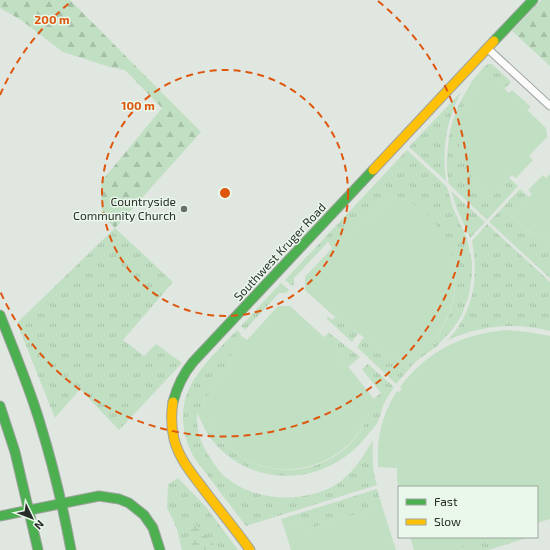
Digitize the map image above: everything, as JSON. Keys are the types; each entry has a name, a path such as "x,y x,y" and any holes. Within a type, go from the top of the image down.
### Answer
{"main road":[{"name":"Southwest Kruger Road","path":"250,550 186,465 176,446 173,432 172,413 175,395 180,382 187,369 196,359 533,0"},
{"path":"0,315 46,440 71,550"},
{"path":"0,406 15,452 38,550"},
{"path":"0,516 99,496 119,499 129,503 144,516 153,528 160,550"}],"street":[{"path":"488,48 550,106"}],"green space":[{"path":"0,0 70,0 201,132 115,228 102,216 101,182 162,108 125,70 110,67 63,52 21,20 0,8"},
{"path":"541,0 550,0 550,66 512,31"},
{"path":"492,64 511,82 504,89 487,73 474,88 465,103 460,120 458,136 461,153 467,168 477,183 491,197 509,178 518,186 487,220 449,184 447,157 449,136 459,104 472,81 485,66"},
{"path":"487,73 509,93 512,90 531,107 527,110 546,128 547,137 529,156 533,160 516,178 512,175 491,197 477,183 467,168 461,153 458,136 460,120 465,103 474,88"},
{"path":"461,92 452,114 446,135 446,181 409,147"},
{"path":"407,150 447,187 453,208 467,239 472,262 472,275 469,295 457,323 437,346 415,362 396,384 357,347 364,337 402,364 409,360 420,353 438,335 450,313 455,291 454,267 448,245 436,225 418,208 396,196 332,248 328,242 294,278 294,284 292,286 285,280"},
{"path":"550,174 550,241 529,231 511,216 532,194 528,190 543,175 546,178"},
{"path":"520,189 529,197 511,216 529,231 550,241 550,278 489,222"},
{"path":"451,191 485,222 470,238 457,209"},
{"path":"396,196 419,208 436,224 448,245 454,267 455,290 449,313 438,335 418,355 402,364 335,317 305,290 305,277 332,248"},
{"path":"487,224 550,282 550,331 524,326 498,326 473,331 448,340 457,329 469,306 475,268 472,241"},
{"path":"115,228 173,282 123,340 144,356 156,344 182,363 119,430 80,389 55,418 17,323"},
{"path":"281,283 289,290 286,293 279,293 245,330 241,326"},
{"path":"278,306 290,306 324,337 328,334 345,356 342,359 374,399 364,424 347,446 332,457 315,464 297,468 279,469 261,466 244,459 229,448 216,433 206,416 202,404 231,363 228,360 243,337 247,340"},
{"path":"328,317 333,320 335,317 358,333 352,342 326,318"},
{"path":"237,330 243,337 228,360 231,363 202,404 212,428 224,443 242,458 256,464 287,470 303,468 333,458 346,448 361,431 368,417 373,401 381,393 362,369 368,364 394,387 384,403 377,423 360,444 343,458 324,468 305,474 284,476 264,473 245,466 228,455 212,440 207,434 197,413 198,432 204,448 222,474 249,491 263,495 277,497 307,496 334,486 346,477 365,453 373,440 373,463 377,485 246,526 195,459 186,439 183,418 186,398 195,378 209,359"},
{"path":"506,330 550,336 550,519 538,523 538,486 398,486 397,468 378,467 378,446 381,428 392,400 397,391 399,392 402,389 400,387 422,363 447,346 460,340 490,332"},
{"path":"329,333 360,357 348,367 342,359 345,356 328,334"},
{"path":"178,478 206,507 238,550 182,550 177,529 167,508 168,484"},
{"path":"377,489 382,506 305,530 301,519 283,524 281,519"},
{"path":"382,506 396,550 291,550 283,524 301,518 305,530"},
{"path":"195,524 219,550 192,550 189,527"},
{"path":"410,538 490,538 451,550 414,550"},
{"path":"489,538 527,538 488,550 440,550"}],"traffic: fast":[{"path":"494,41 533,0"},
{"path":"173,402 176,391 186,371 193,362 373,170"},
{"path":"0,315 36,409 65,518 71,550"},
{"path":"0,406 15,452 38,550"},
{"path":"0,516 99,496 119,499 129,503 144,515 153,528 160,550"}],"traffic: slow":[{"path":"373,170 494,41"},
{"path":"173,402 172,429 179,453 191,473 250,550"}],"place":[{"name":"Countryside Community Church","path":"184,209"}]}
